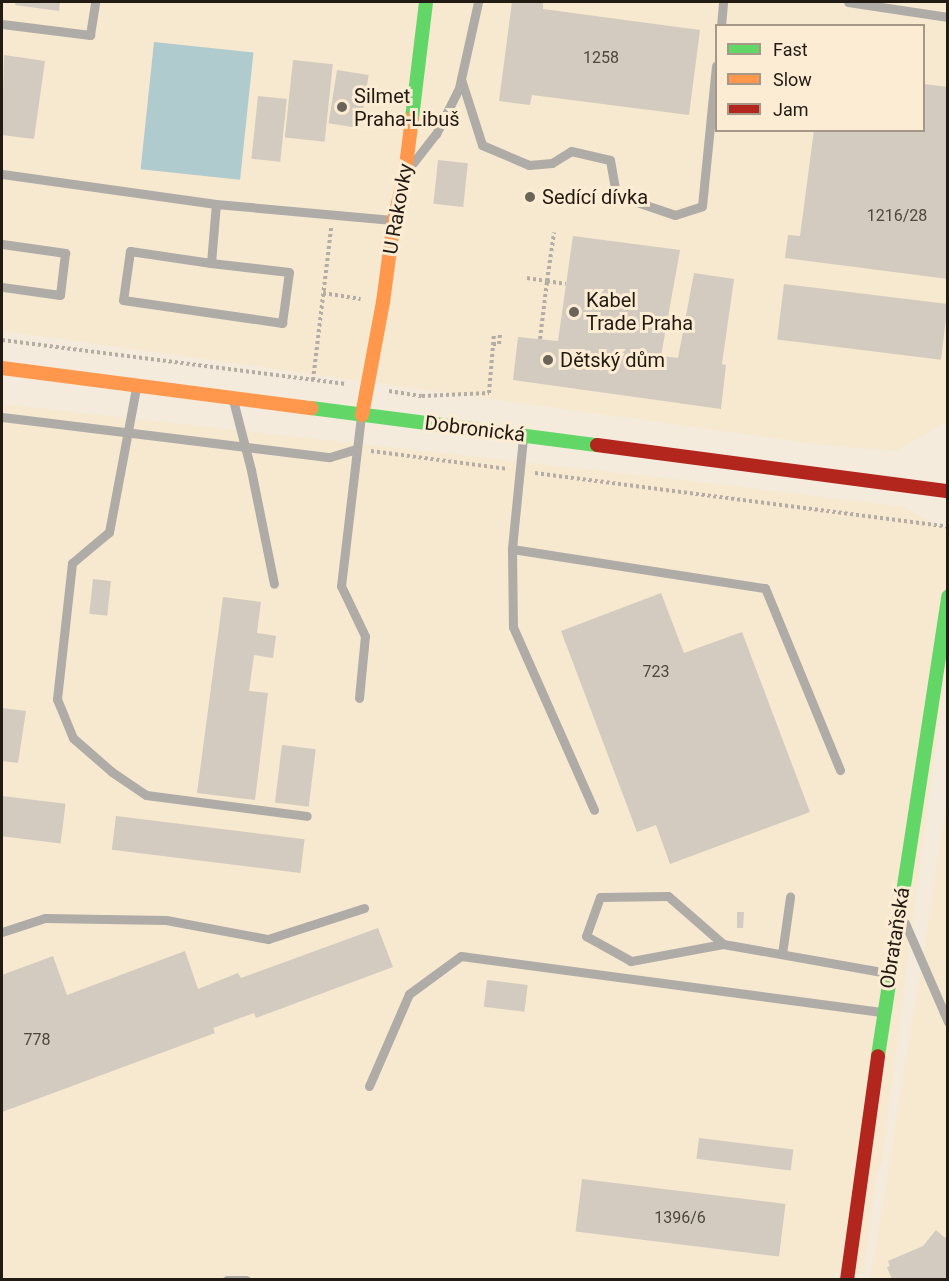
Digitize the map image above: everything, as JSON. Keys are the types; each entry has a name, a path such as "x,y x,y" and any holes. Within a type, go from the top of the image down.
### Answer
{"street":[{"name":"U Rakovky","path":"362,415 383,302 394,220 405,174 426,2"},
{"name":"Dobronická","path":"2,368 948,491"},
{"name":"Obrataňská","path":"847,1280 884,1012 948,596"}],"lane":[{"path":"2,24 90,36 95,2"},
{"path":"405,174 436,134 461,79 478,2"},
{"path":"721,24 723,2"},
{"path":"848,2 948,17"},
{"path":"461,79 482,145 529,165 552,163 571,151 610,160 616,195 675,215 702,206 715,85"},
{"path":"2,174 216,204 333,217 394,220"},
{"path":"211,263 216,204"},
{"path":"2,244 65,253 60,295 2,287"},
{"path":"130,251 211,263 289,272 282,323 123,300 130,251"},
{"path":"136,386 109,532 72,563 57,699 73,738 112,772 146,795 307,816"},
{"path":"232,398 251,470 274,584"},
{"path":"359,698 365,636 341,586 355,486 356,449 362,415"},
{"path":"2,417 330,457 356,449"},
{"path":"523,436 512,549 513,627 594,810"},
{"path":"512,549 765,588 840,770"},
{"path":"723,944 668,896 600,897 586,936 631,961 723,944 890,973"},
{"path":"782,954 790,897"},
{"path":"2,932 45,918 166,920 268,939 364,908"},
{"path":"900,910 948,1022"},
{"path":"369,1086 409,994 461,956 884,1012"},
{"path":"227,1280 246,1280"}],"path":[{"path":"313,380 333,217"},
{"path":"540,339 554,233"},
{"path":"526,278 566,284"},
{"path":"323,293 383,302"},
{"path":"2,340 422,396 489,393 493,344 499,344 497,334"},
{"path":"356,449 948,527"}],"shaded area":[{"path":"2,2 947,2 947,422 896,451 824,445 2,331"},
{"path":"2,404 702,482 904,507 947,530 947,661 882,1162 876,1176 864,1274 834,1273 833,1280 3,1280"},
{"path":"947,800 947,1279 870,1280 922,962"}],"water":[{"path":"154,42 253,52 240,180 141,169"}],"building":[{"path":"16,2 60,2 59,11 15,5"},
{"path":"512,2 543,2 543,9 700,30 689,115 532,95 530,105 499,101"},
{"path":"4,55 45,61 34,139 2,135"},
{"path":"293,60 333,64 325,142 285,138"},
{"path":"337,70 369,75 360,128 329,123"},
{"path":"925,84 948,87 948,279 785,258 788,235 800,236 814,132 925,132"},
{"path":"258,96 287,99 280,162 251,159"},
{"path":"438,160 468,163 463,207 433,204"},
{"path":"573,236 680,250 661,356 678,358 694,273 734,279 722,364 726,365 721,409 513,380 518,337 558,341"},
{"path":"784,284 948,304 941,360 777,340"},
{"path":"93,579 111,581 107,616 89,614"},
{"path":"661,593 684,653 742,632 810,812 670,864 656,825 637,832 561,631"},
{"path":"223,597 261,602 257,633 276,636 273,658 254,655 249,691 268,693 255,800 197,793"},
{"path":"2,708 26,711 18,763 2,761"},
{"path":"282,745 316,749 309,807 275,803"},
{"path":"2,796 66,804 61,844 2,836"},
{"path":"116,816 305,839 300,873 112,850"},
{"path":"737,912 744,912 743,928 737,928"},
{"path":"378,928 393,967 256,1018 254,1013 213,1028 215,1033 2,1112 2,975 53,956 67,995 185,951 198,989 238,973 241,978"},
{"path":"487,980 528,985 524,1012 484,1007"},
{"path":"699,1138 793,1150 791,1170 696,1159"},
{"path":"582,1179 785,1204 779,1257 576,1232"},
{"path":"936,1230 945,1238 948,1234 948,1280 892,1280 887,1267 890,1266 888,1261 923,1246"}],"traffic: fast":[{"path":"412,118 426,2"},
{"path":"311,408 597,445"},
{"path":"878,1056 948,596"}],"traffic: slow":[{"path":"362,415 383,302 394,220 405,174 412,118"},
{"path":"2,368 311,408"}],"traffic: jam":[{"path":"597,445 948,491"},
{"path":"847,1280 878,1056"}],"place":[{"name":"Silmet Praha-Libuš","path":"342,107"},
{"name":"Sedící dívka","path":"530,197"},
{"name":"Kabel Trade Praha","path":"574,312"},
{"name":"Dětský dům","path":"548,360"}]}
